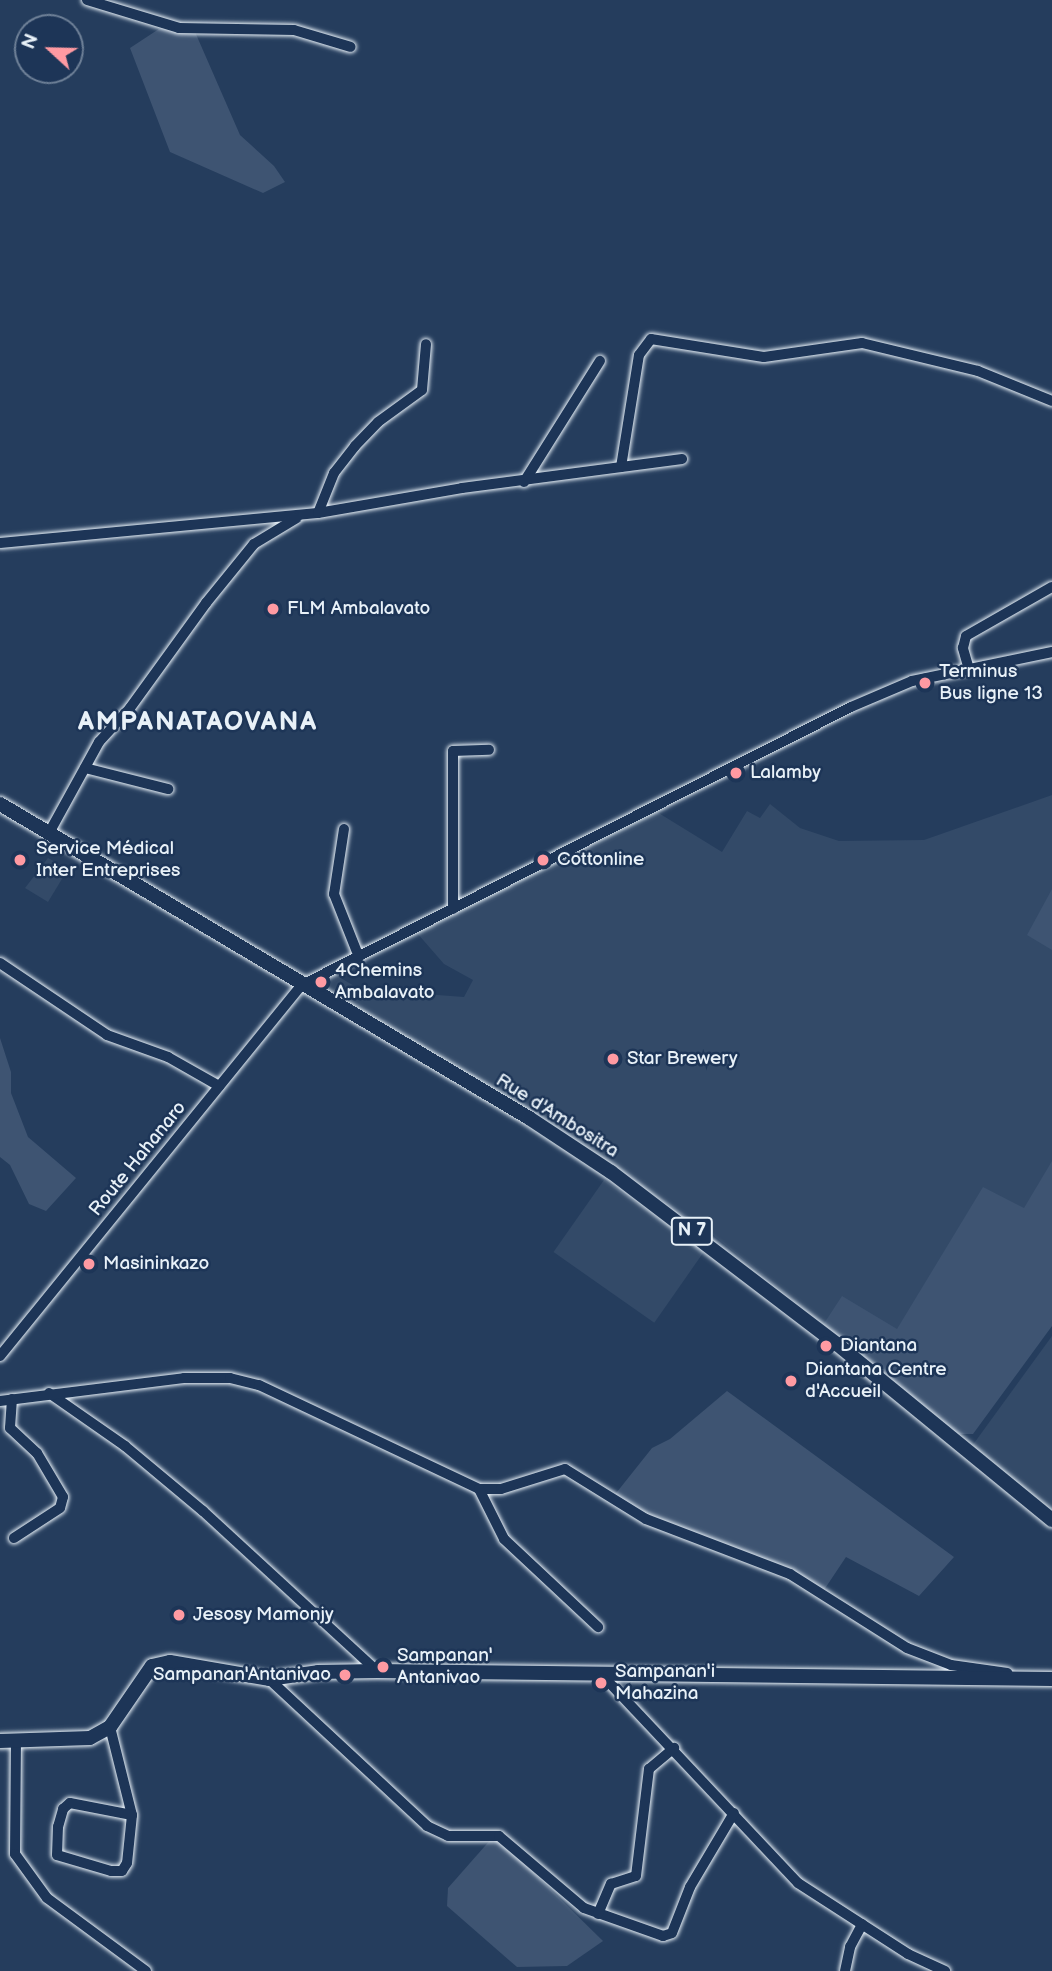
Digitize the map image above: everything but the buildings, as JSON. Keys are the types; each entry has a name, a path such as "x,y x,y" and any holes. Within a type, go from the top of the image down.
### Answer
{"main road":[{"name":"Rue d'Ambositra","path":"0,804 611,1172 805,1319 1052,1520"},
{"path":"0,1741 90,1738 110,1727 152,1665 170,1662 269,1679 318,1672 377,1671 603,1676 1046,1679"}],"street":[{"path":"87,0 179,28 294,30 351,47"},
{"path":"621,467 639,355 651,339 764,357 862,343 978,371 1052,401"},
{"path":"318,513 334,473 355,446 378,422 422,390 426,344"},
{"path":"524,482 600,361"},
{"path":"0,543 318,513 682,459"},
{"path":"48,833 106,733 130,708 254,544 303,514"},
{"path":"968,666 964,648 966,636 1052,587"},
{"path":"302,985 851,707 912,681 968,666 1052,652"},
{"path":"453,909 453,751 489,750"},
{"path":"85,768 168,789"},
{"path":"344,829 334,894 359,957"},
{"path":"0,963 107,1035 168,1057 219,1086"},
{"name":"Route Hahanaro","path":"0,1356 302,985"},
{"path":"14,1538 60,1508 63,1497 37,1453 10,1428 6,1400 184,1378 230,1378 259,1385 479,1489 501,1489 565,1469 646,1519 790,1574 907,1648 951,1665 1046,1679"},
{"path":"49,1393 125,1446 203,1511 377,1671"},
{"path":"479,1489 511,1547 598,1627"},
{"path":"603,1676 674,1748 798,1883 862,1924 945,1971"},
{"path":"269,1679 427,1826 448,1836 499,1836 570,1898 598,1914 663,1936 672,1933 690,1887 734,1813"},
{"path":"110,1727 132,1815 127,1863 121,1871 57,1855 58,1828 70,1803 132,1815"},
{"path":"16,1740 15,1854 47,1898 146,1971"},
{"path":"598,1914 611,1884 636,1876 649,1769 674,1748"},
{"path":"845,1971 850,1947 862,1924"}],"shaded area":[{"path":"168,23 192,25 240,135 274,166 285,182 263,193 170,152 130,48"},
{"path":"1052,795 1052,1178 914,1399 712,1234 572,1140 326,993 331,972 359,989 464,997 473,980 444,964 417,933 657,812 722,852 747,811 760,818 770,804 800,828 839,841 924,840"},
{"path":"48,858 68,869 48,902 25,888"},
{"path":"1052,889 1052,950 1027,935"},
{"path":"0,1038 11,1072 11,1093 28,1137 76,1178 46,1211 29,1204 10,1165 0,1157"},
{"path":"1052,1161 1052,1326 973,1434 957,1434 823,1325 842,1296 897,1329 983,1187 1024,1208"},
{"path":"604,1180 705,1251 654,1323 554,1252"},
{"path":"1052,1336 1052,1512 972,1446"},
{"path":"727,1391 954,1557 919,1596 846,1557 822,1593 790,1574 676,1532 613,1497 652,1448 670,1439"},
{"path":"492,1838 501,1841 603,1941 567,1966 517,1967 447,1906 448,1888"}],"place":[{"name":"FLM Ambalavato","path":"273,609"},
{"name":"Terminus Bus ligne 13","path":"925,683"},
{"name":"Lalamby","path":"736,773"},
{"name":"Service Médical Inter Entreprises","path":"20,860"},
{"name":"Cottonline","path":"543,860"},
{"name":"4Chemins Ambalavato","path":"321,982"},
{"name":"Star Brewery","path":"613,1059"},
{"name":"Masininkazo","path":"89,1264"},
{"name":"Diantana","path":"826,1346"},
{"name":"Diantana Centre d'Accueil","path":"791,1381"},
{"name":"Jesosy Mamonjy","path":"179,1615"},
{"name":"Sampanan' Antanivao","path":"383,1667"},
{"name":"Sampanan'Antanivao","path":"345,1675"},
{"name":"Sampanan'i Mahazina","path":"601,1683"}],"district":[{"name":"AMPANATAOVANA","path":"198,723"}]}
